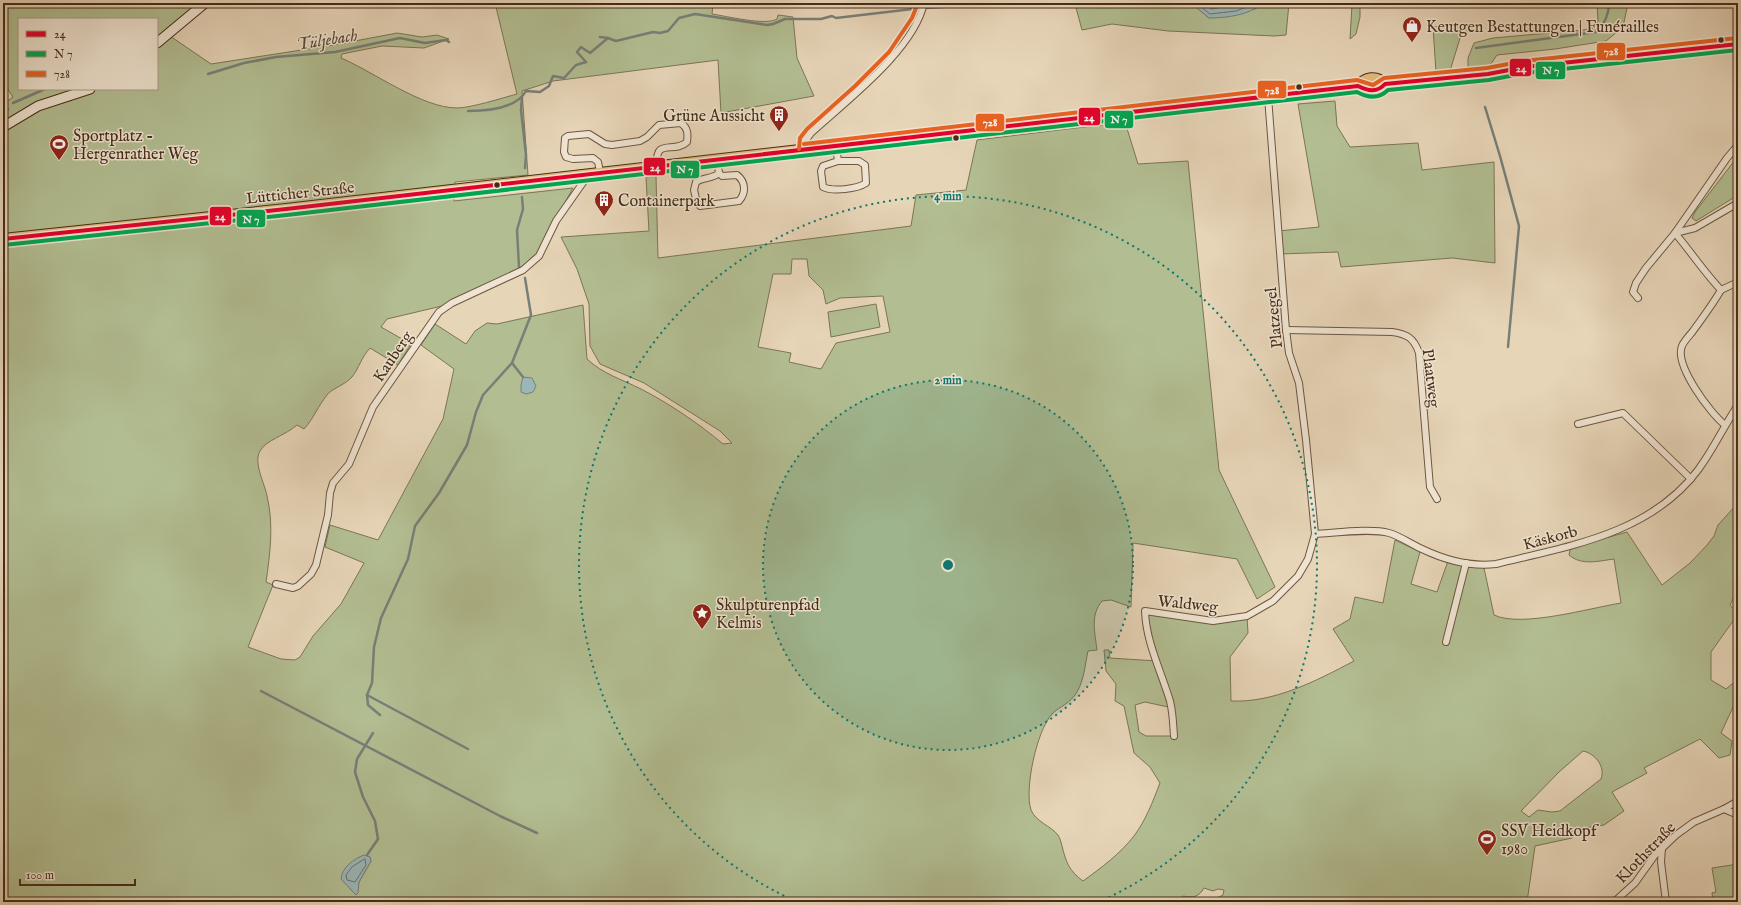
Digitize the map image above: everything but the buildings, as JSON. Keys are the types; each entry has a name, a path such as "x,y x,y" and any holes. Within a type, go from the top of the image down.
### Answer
{"main road":[{"name":"Lütticher Straße","path":"3,238 589,174 657,165 717,160 1268,97 1358,86 1367,79 1374,78 1382,79 1385,84 1488,74 1541,66 1738,44"}],"street":[{"path":"158,42 205,3"},
{"path":"805,150 806,140 811,133 879,71 898,50 915,27 924,3"},
{"path":"3,127 38,106 87,90"},
{"name":"Platzegel","path":"1268,97 1286,330 1289,353 1299,383 1316,534"},
{"path":"600,172 598,162 593,158 572,159 566,157 564,152 565,138 568,136 589,134 605,144 612,145 640,141 647,137 659,125 681,123 685,126 687,142 683,146 662,148 658,151 656,155 657,165"},
{"path":"1638,298 1633,292 1636,283 1659,251 1675,233 1727,158 1738,145"},
{"path":"836,146 838,162"},
{"path":"717,160 719,173"},
{"path":"859,161 865,165 866,182 862,186 828,190 823,187 821,171 823,166 838,162 859,161"},
{"path":"719,173 722,176 737,175 742,180 745,189 743,197 739,201 700,206 697,203 694,190 696,182 701,178 717,176 719,173"},
{"name":"Kauberg","path":"276,584 293,588 302,583 311,574 316,565 320,551 333,483 351,460 373,407 439,312 452,303 523,270 532,263 547,244 556,221 589,174"},
{"path":"1675,233 1695,228 1738,203"},
{"path":"1675,233 1721,290"},
{"path":"1724,425 1707,406 1687,373 1682,361 1682,346 1721,290 1738,282"},
{"name":"Plaatweg","path":"1286,330 1392,332 1404,334 1411,338 1416,344 1419,353 1430,487 1437,499"},
{"name":"Käskorb","path":"1316,534 1384,532 1431,553 1481,566 1496,564 1609,535 1639,521 1661,507 1691,479 1699,469 1724,425 1738,405"},
{"path":"1578,424 1623,413 1691,479"},
{"name":"Waldweg","path":"1174,736 1171,708 1148,638 1145,611 1213,621 1247,616 1273,601 1298,576 1308,558 1316,534"},
{"path":"1446,642 1466,563"},
{"name":"Klothstraße","path":"1614,902 1635,883 1662,848 1676,835 1694,822 1724,810 1738,800"},
{"path":"1724,810 1738,815"},
{"path":"1662,848 1662,876 1666,902"}],"green space":[{"path":"3,3 211,3 170,36 211,64 334,45 397,33 422,37 437,35 449,39 424,48 382,46 342,54 341,58 414,96 443,106 457,108 478,105 517,94 495,3 711,3 713,4 712,14 755,21 772,21 777,19 778,15 793,17 797,58 814,96 721,113 718,60 553,81 522,91 528,175 455,182 454,201 573,188 537,253 521,268 442,306 387,319 381,327 411,344 398,365 370,348 364,355 352,377 329,393 304,429 297,425 271,441 260,451 258,461 267,496 271,529 266,582 273,585 248,647 281,659 295,660 300,657 313,636 341,604 364,563 325,547 330,525 378,540 443,419 454,369 421,345 435,324 466,344 475,331 487,323 497,324 583,305 587,359 606,372 673,407 694,421 723,444 732,443 720,431 644,383 600,364 590,346 589,304 577,269 561,237 649,231 646,177 656,176 658,258 911,226 916,195 966,190 977,140 1125,122 1138,164 1188,161 1219,470 1275,587 1257,599 1237,559 1133,543 1131,607 1111,600 1102,601 1098,606 1094,624 1097,650 1088,651 1084,672 1077,692 1068,702 1052,714 1041,733 1033,760 1029,788 1031,810 1036,818 1058,835 1063,852 1074,874 1083,881 1123,849 1142,824 1160,783 1150,767 1134,753 1124,706 1115,701 1116,684 1106,671 1104,650 1109,650 1110,658 1157,661 1145,611 1213,621 1247,616 1248,633 1230,657 1231,701 1247,701 1263,698 1310,683 1354,661 1333,629 1350,619 1355,597 1383,603 1395,540 1420,552 1411,584 1437,592 1448,561 1484,568 1494,615 1506,618 1538,618 1556,616 1621,603 1614,559 1596,562 1579,561 1569,555 1570,550 1574,547 1627,532 1662,585 1690,563 1707,545 1714,536 1718,525 1737,504 1738,589 1730,605 1738,614 1711,652 1711,680 1726,689 1738,679 1738,702 1734,705 1721,733 1732,741 1730,755 1719,758 1700,739 1644,768 1647,773 1612,792 1624,811 1604,825 1572,830 1572,838 1535,846 1527,902 1209,902 1223,895 1224,890 1218,889 1213,891 1204,888 1198,895 1193,897 1183,896 1175,902 3,902 3,211 6,210 3,183 3,104 13,97 3,82","holes":["792,259 807,259 809,276 823,290 826,304 840,298 883,296 890,332 836,343 821,369 789,362 791,353 758,347 773,274 791,274","1145,702 1173,708 1175,736 1146,736 1139,732 1135,705","1583,751 1595,757 1602,769 1601,779 1560,811 1552,812 1538,810 1529,817 1521,811 1559,772","360,857 370,857 371,861 359,882 358,887 353,892 348,885 349,865"]},
{"path":"989,3 1191,3 1209,18 1255,9 1264,3 1289,3 1286,35 1274,36 1168,31 1112,24 1082,30 1075,4 989,7"},
{"path":"1330,3 1360,3 1360,17 1356,34 1350,39 1352,5"},
{"path":"1597,3 1628,3 1623,27 1606,41 1555,49 1497,55 1488,68 1468,70 1468,58 1474,43 1493,38 1584,30 1596,27 1598,21"},
{"path":"1467,24 1468,32 1460,38 1450,71 1436,72 1433,27"},
{"path":"1335,101 1337,126 1350,147 1418,143 1422,170 1494,162 1495,263 1452,258 1341,267 1338,252 1280,254 1278,231 1319,227 1298,104"},
{"path":"1738,156 1738,195 1696,221 1692,218 1695,212"},
{"path":"876,304 880,327 831,337 828,312"},
{"path":"1738,864 1738,902 1713,902 1712,893 1716,892 1712,868"}],"water":[{"path":"1191,3 1264,3 1252,10 1238,15 1209,18"},
{"path":"523,377 532,378 536,386 533,392 526,394 521,392"},
{"path":"364,855 370,857 371,861 359,882 358,893 356,895 341,879 346,867"}],"waterway":[{"name":"Tüljebach","path":"925,8 1014,3"},
{"name":"Tüljebach","path":"1027,3 1038,3"},
{"path":"1476,48 1596,32 1606,19 1609,3"},
{"name":"Tüljebach","path":"468,111 500,108 515,102 526,91 540,92 549,86 553,76 564,78 576,65 586,62 577,52 581,47 590,53 608,38 616,41 653,32 660,33 668,31 679,18 695,14 767,25 785,19 821,19 832,16 836,18 921,8"},
{"name":"Tüljebach","path":"600,37 608,38"},
{"name":"Tüljebach","path":"208,74 244,63 276,57 335,52 400,38 425,43 446,40 449,42"},
{"path":"13,103 43,90"},
{"path":"522,97 521,110 526,155 525,168"},
{"path":"1485,107 1519,226 1508,347"},
{"path":"3,110 8,109"},
{"path":"519,267 517,230 523,209 522,197"},
{"path":"380,715 368,705 367,695 372,683 374,647 381,618 408,559 415,526 439,493 467,445 476,412 483,395 512,363 531,315 525,278"},
{"path":"512,363 523,377"},
{"path":"261,691 500,816 537,833"},
{"path":"367,695 468,749"},
{"path":"367,855 378,839 375,821 363,797 355,772 357,759 373,733"}],"transit line":[{"name":"728","path":"799,149 800,138 807,129 855,86 889,52 912,18 918,3"},
{"name":"728","path":"804,144 1357,80 1373,85 1384,78 1487,68 1524,61 1737,38"},
{"name":"24","path":"3,239 286,209 1358,86 1369,90 1376,90 1385,84 1488,74 1525,67 1738,44"},
{"path":"4,245 287,215 1357,92 1373,97 1381,95 1388,90 1489,80 1526,73 1738,50"}],"place":[{"name":"Keutgen Bestattungen | Funérailles","path":"1412,43"},
{"name":"Grüne Aussicht","path":"779,132"},
{"name":"Sportplatz - Hergenrather Weg","path":"59,161"},
{"name":"Containerpark","path":"604,217"},
{"name":"Skulpturenpfad Kelmis","path":"702,630"},
{"name":"SSV Heidkopf 1980","path":"1487,856"}]}
